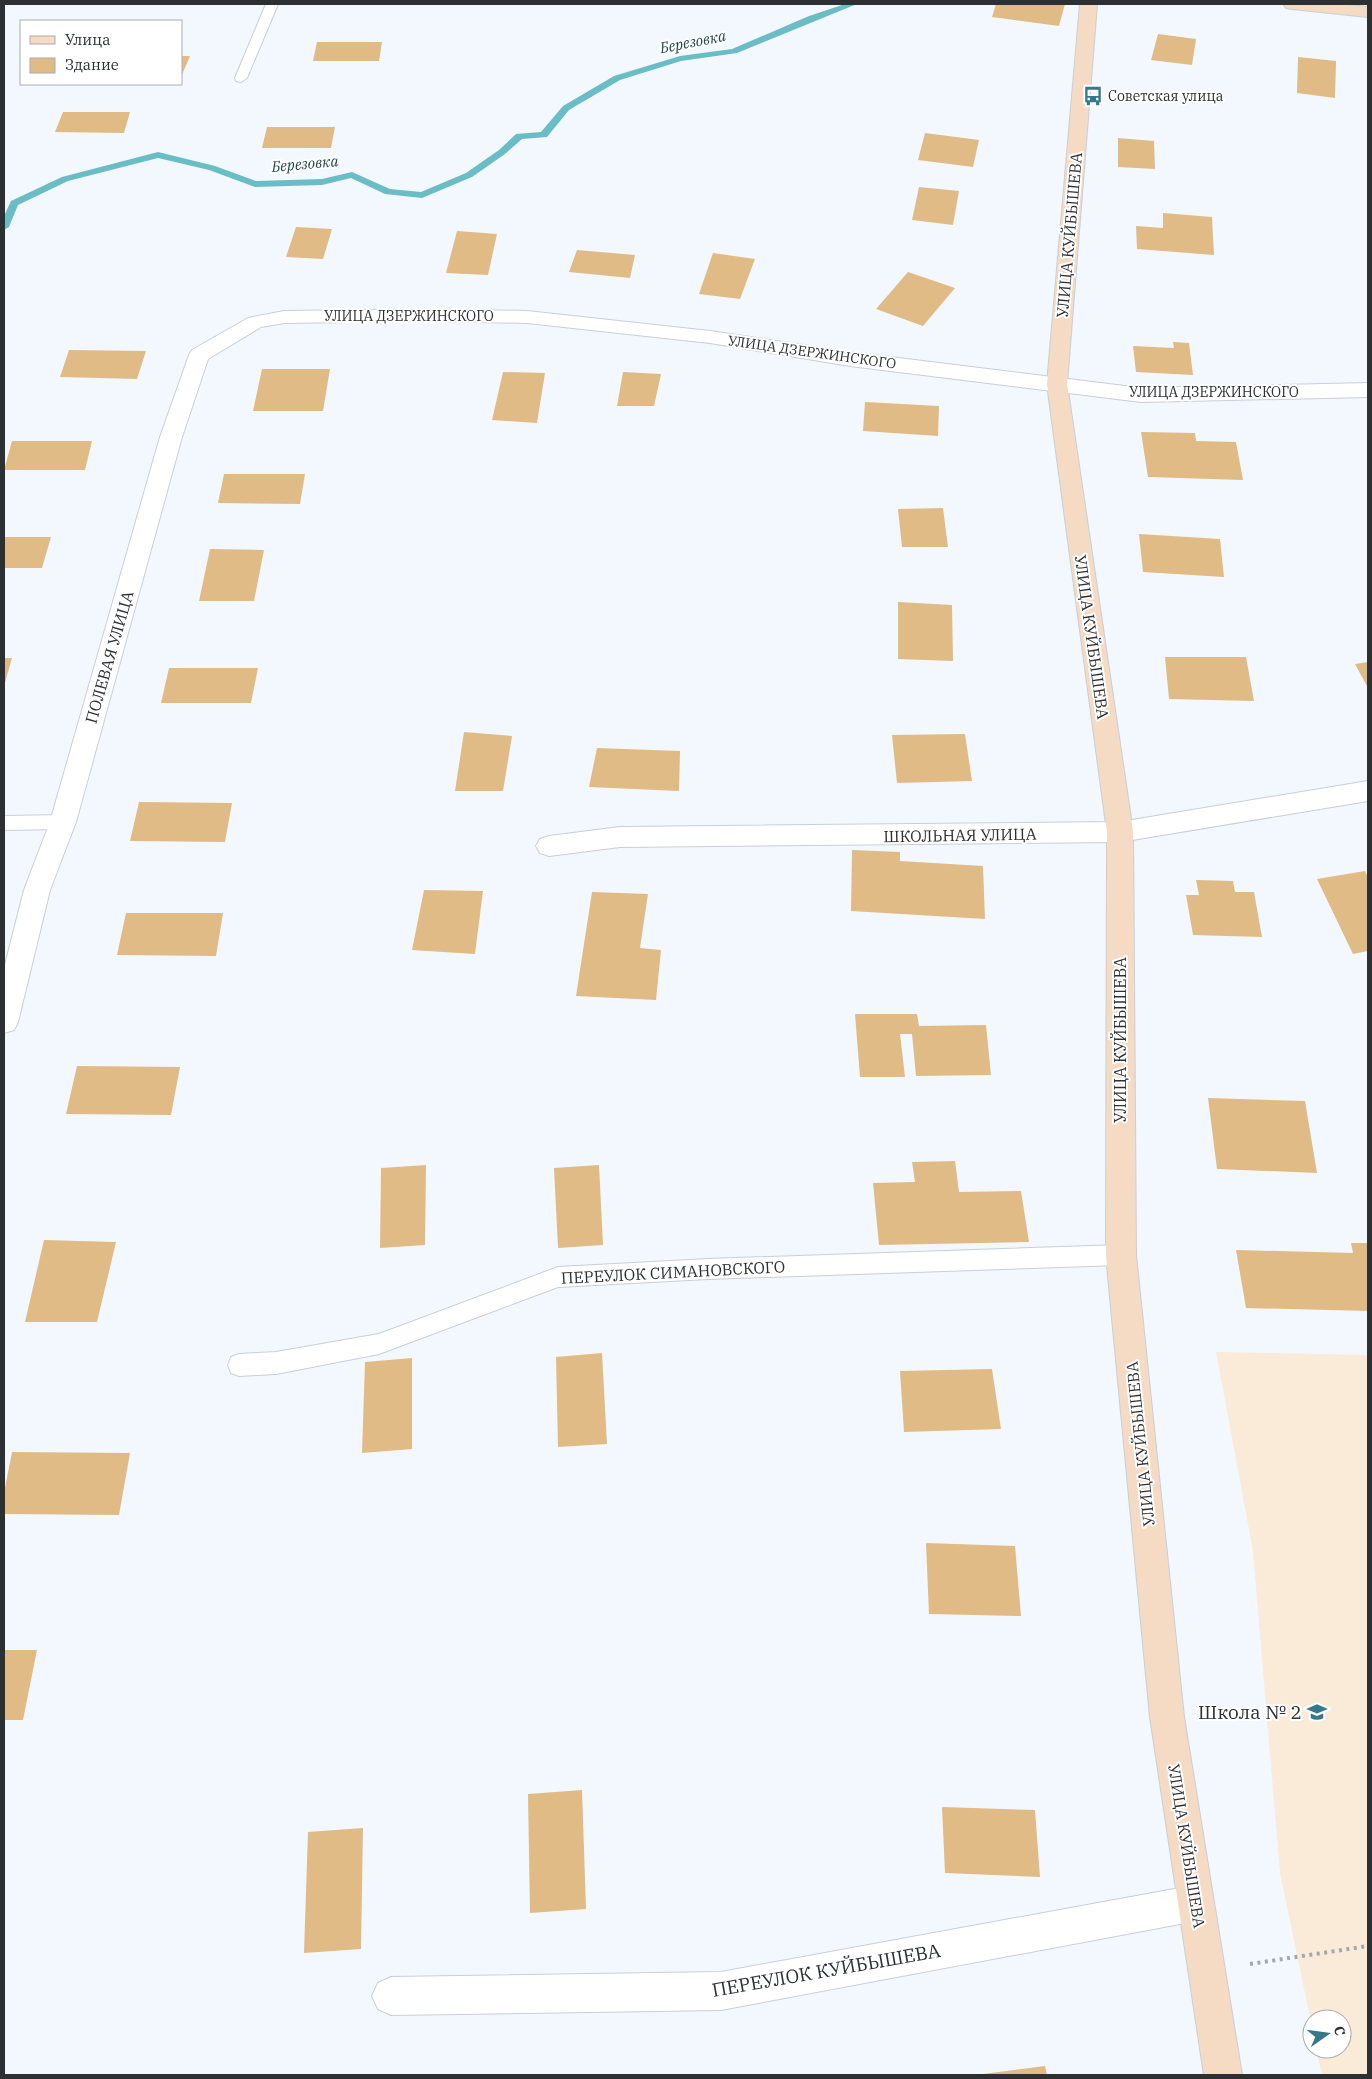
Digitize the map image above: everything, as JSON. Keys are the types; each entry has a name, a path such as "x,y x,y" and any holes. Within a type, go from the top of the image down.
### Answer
{"street":[{"name":"УЛИЦА КУЙБЫШЕВА","path":"1088,4 1057,384 1120,832 1121,1255 1166,1717 1223,2075"},
{"path":"1292,4 1368,12"},
{"name":"УЛИЦА ДЗЕРЖИНСКОГО","path":"255,322 284,317 428,315 527,317 710,337 850,359 1141,395 1368,390"},
{"name":"ПОЛЕВАЯ УЛИЦА","path":"4,1022 37,890 63,822 171,437 199,355 255,322"},
{"name":"ШКОЛЬНАЯ УЛИЦА","path":"549,846 620,837 1120,832 1368,791"},
{"name":"ПЕРЕУЛОК КУЙБЫШЕВА","path":"391,1996 721,1990 1196,1903"}],"lane":[{"path":"241,78 272,4"},
{"path":"4,823 63,822"},
{"name":"ПЕРЕУЛОК СИМАНОВСКОГО","path":"239,1365 276,1363 378,1344 558,1277 708,1269 1121,1255"}],"path":[{"path":"1207,1971 1368,1946"}],"shaded area":[{"name":"Школа № 2","path":"1216,1352 1368,1355 1368,2075 1322,2075 1318,2059 1352,2059 1352,2009 1308,2009 1280,1873 1253,1551"}],"building":[{"path":"996,4 1065,4 1059,26 992,17"},
{"path":"1158,34 1196,39 1192,65 1151,60"},
{"path":"317,42 382,42 379,61 313,61"},
{"path":"182,56 190,56 182,75"},
{"path":"1298,57 1336,61 1335,98 1297,93"},
{"path":"63,112 130,112 124,133 55,132"},
{"path":"267,127 335,127 331,148 262,148"},
{"path":"925,133 979,140 973,167 918,160"},
{"path":"1118,138 1154,141 1155,169 1118,167"},
{"path":"919,187 959,191 953,225 912,220"},
{"path":"1163,213 1212,217 1214,255 1137,249 1136,226 1163,228"},
{"path":"296,227 332,229 323,259 286,257"},
{"path":"457,231 497,234 488,275 446,273"},
{"path":"577,250 635,255 630,278 569,272"},
{"path":"713,253 755,259 740,299 699,294"},
{"path":"908,272 955,288 923,326 876,309"},
{"path":"1173,342 1189,343 1193,375 1136,372 1133,346 1174,348"},
{"path":"69,350 146,351 137,379 60,377"},
{"path":"262,369 330,369 323,411 253,411"},
{"path":"503,372 545,373 537,423 492,420"},
{"path":"623,372 661,374 654,406 617,406"},
{"path":"865,402 939,406 938,436 863,431"},
{"path":"1141,432 1195,433 1196,441 1236,442 1243,480 1148,477"},
{"path":"12,441 92,441 85,470 4,470"},
{"path":"224,474 305,474 300,504 218,503"},
{"path":"943,508 948,547 902,547 898,509"},
{"path":"1139,534 1220,539 1224,577 1143,572"},
{"path":"4,537 51,537 42,568 4,568"},
{"path":"210,549 264,550 254,601 199,601"},
{"path":"898,602 952,605 953,661 898,659"},
{"path":"1165,657 1246,657 1254,701 1169,699"},
{"path":"4,658 12,658 4,686"},
{"path":"1368,662 1368,688 1355,664"},
{"path":"169,668 258,668 251,703 161,703"},
{"path":"464,732 512,736 503,791 455,791"},
{"path":"965,734 972,781 897,783 892,735"},
{"path":"597,748 680,751 679,791 589,787"},
{"path":"139,802 232,803 225,842 130,841"},
{"path":"852,850 900,852 900,861 983,866 985,919 851,911"},
{"path":"1365,871 1368,878 1368,951 1353,954 1317,879"},
{"path":"1196,880 1233,881 1235,892 1254,892 1262,937 1193,935 1186,895 1199,895"},
{"path":"424,890 483,891 475,954 412,950"},
{"path":"592,892 648,894 640,948 661,950 656,1000 576,996"},
{"path":"126,913 223,913 216,956 117,955"},
{"path":"855,1014 917,1014 919,1026 986,1025 991,1075 916,1076 912,1034 900,1034 905,1077 860,1077"},
{"path":"77,1066 180,1067 171,1115 66,1114"},
{"path":"1208,1098 1305,1101 1317,1173 1217,1169"},
{"path":"955,1161 959,1192 1021,1191 1029,1242 879,1245 873,1183 915,1182 912,1162"},
{"path":"426,1165 425,1245 380,1248 381,1168"},
{"path":"599,1165 603,1245 558,1248 554,1168"},
{"path":"44,1240 116,1242 97,1322 25,1322"},
{"path":"1351,1243 1368,1243 1368,1311 1246,1308 1236,1250 1353,1253"},
{"path":"602,1353 607,1444 558,1447 556,1357"},
{"path":"412,1358 412,1449 362,1453 365,1362"},
{"path":"992,1369 1001,1429 904,1432 900,1371"},
{"path":"12,1452 130,1453 119,1515 4,1514 4,1493"},
{"path":"926,1543 1015,1546 1021,1616 929,1614"},
{"path":"4,1650 37,1650 23,1720 4,1720"},
{"path":"582,1790 586,1909 530,1913 528,1794"},
{"path":"942,1807 1035,1810 1040,1877 945,1873"},
{"path":"363,1828 361,1949 304,1953 308,1832"},
{"path":"1045,2066 1047,2075 983,2075 983,2074"}],"waterway":[{"name":"Березовка","path":"4,227 14,203 65,179 158,155 212,168 255,184 322,182 352,175 388,192 422,195 469,175 502,152 519,136 544,135 566,108 617,78 680,59 734,51 812,18 853,4"}],"place":[{"name":"Советская улица","path":"1093,96"},
{"name":"Школа № 2","path":"1317,1712"}]}
